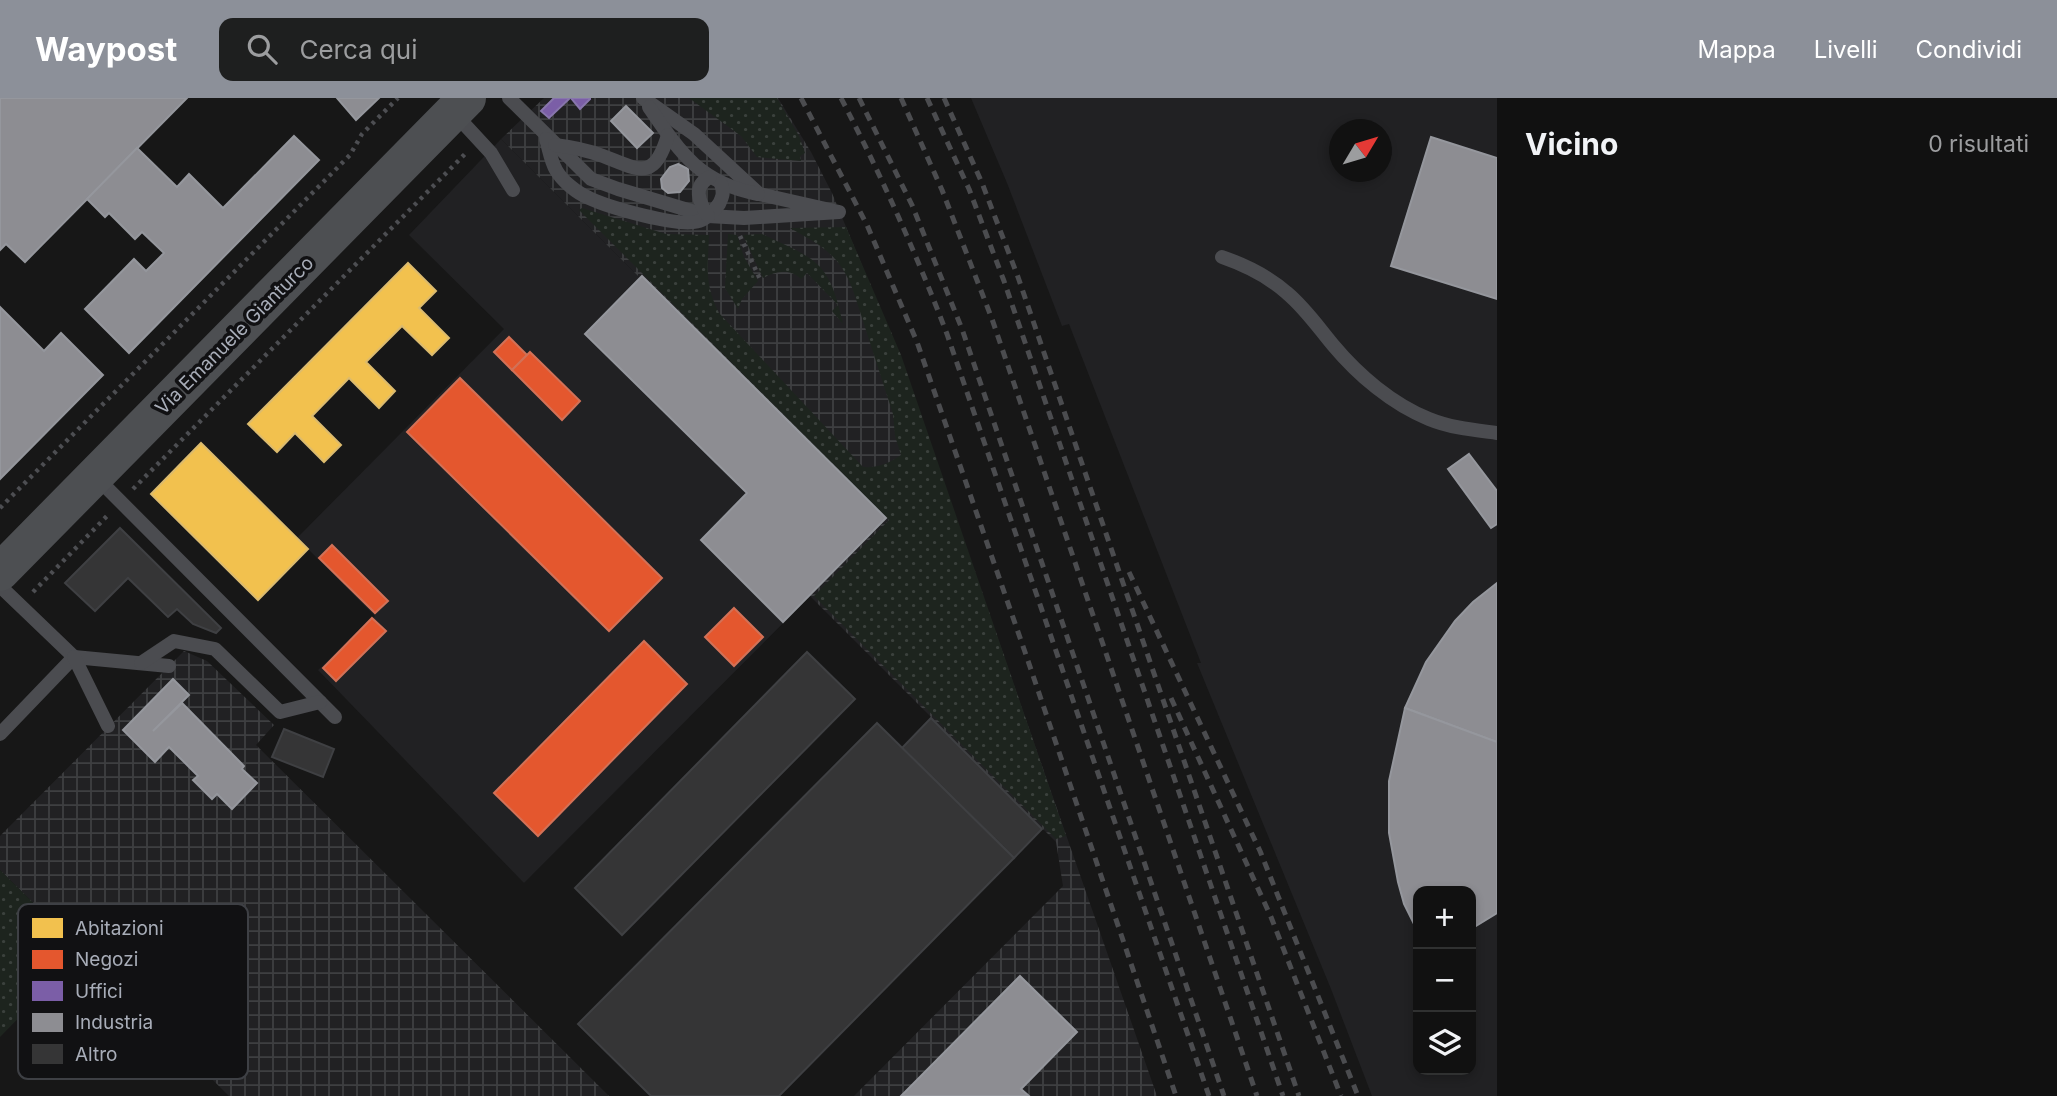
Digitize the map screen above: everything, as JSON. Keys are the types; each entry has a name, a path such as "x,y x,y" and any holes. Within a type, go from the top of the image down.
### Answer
{"main road":[{"name":"Via Emanuele Gianturco","path":"0,572 460,105"}],"lane":[{"path":"509,98 550,140 626,167 644,169 652,166 659,158 668,135"},
{"path":"643,98 668,135 695,165 716,180 733,189 839,212 744,218 708,216"},
{"path":"643,98 694,134 759,194"},
{"path":"460,105 513,190"},
{"path":"550,140 556,171 587,198 669,221 698,222 708,216 716,208 724,192 716,180"},
{"path":"708,216 698,190 700,184 716,180"},
{"path":"1222,257 1245,265 1285,290 1348,361 1376,387 1405,407 1428,419 1453,427 1497,433"},
{"path":"95,476 335,717"},
{"path":"0,586 74,657 107,726"},
{"path":"141,663 174,641 215,649 280,712 320,702"},
{"path":"74,657 169,666"},
{"path":"0,734 74,657"}],"path":[{"path":"0,508 350,155 362,134 398,98"},
{"path":"137,485 468,151"},
{"path":"20,605 116,508"}],"shaded area":[{"path":"544,98 778,98 832,193 899,355 1157,1096 854,1096 1063,886 1056,842 810,596 884,522 501,139"},
{"path":"689,98 777,98 799,136 805,153 800,156 801,161 757,157 741,136"},
{"path":"971,98 1497,98 1497,1096 1372,1096 1197,663 1201,663 1069,324 1062,326"},
{"path":"501,139 884,522 524,883 318,670 375,616 297,538 504,329 409,235"},
{"path":"582,208 666,234 709,235 709,284 719,313 863,467 874,467 901,455 895,436 893,414 853,290 842,268 828,252 790,228 846,227 901,355 1066,836 1056,839 814,596 889,520 579,210"},
{"path":"728,234 737,235 744,257 758,281 742,299 738,309 725,288"},
{"path":"762,234 796,250 818,265 832,287 838,303 843,324 832,311 838,305 807,273 801,279 792,273 783,272 763,278 743,235"},
{"path":"184,651 207,661 274,725 256,745 609,1096 229,1096 212,1079 248,1079 248,904 34,904 0,870 0,836"},
{"path":"0,870 34,904 18,904 18,1019 0,1037"}],"building: Abitazioni":[{"path":"408,263 436,291 419,308 449,338 432,355 402,326 366,362 395,391 379,408 349,378 312,416 341,445 324,462 295,433 277,452 248,424"},
{"path":"201,443 308,549 258,600 151,494"}],"building: Negozi":[{"path":"509,337 527,355 512,370 494,352"},
{"path":"530,352 580,401 562,420 512,370"},
{"path":"460,378 662,578 609,631 407,432"},
{"path":"332,545 388,601 375,613 319,558"},
{"path":"734,608 763,637 734,666 705,637"},
{"path":"372,618 386,631 336,681 323,668"},
{"path":"644,641 687,684 538,836 494,793"}],"building: Uffici":[{"path":"554,98 570,98 549,118 541,111"},
{"path":"571,98 590,98 590,99 580,109"}],"building: Industria":[{"path":"0,98 187,98 25,262 6,244 0,250"},
{"path":"337,98 379,98 356,120"},
{"path":"626,106 653,133 637,148 611,121"},
{"path":"294,136 319,160 129,353 85,309 134,259 146,271 164,253 142,232 135,239 109,213 105,217 87,199 137,148 177,187 189,174 223,208"},
{"path":"1431,137 1497,158 1497,299 1391,266"},
{"path":"678,164 688,169 689,181 680,192 668,193 662,188 661,179 670,167"},
{"path":"642,276 886,518 783,622 701,540 747,493 585,334"},
{"path":"0,307 44,351 61,333 103,375 0,479"},
{"path":"1469,454 1497,491 1497,524 1491,528 1448,469"},
{"path":"1497,583 1497,742 1405,708 1426,662 1455,621"},
{"path":"173,679 189,695 153,731 182,703 244,766 242,769 257,783 232,809 217,794 212,799 193,780 198,776 169,747 155,762 123,730"},
{"path":"1405,708 1497,742 1497,913 1476,926 1476,886 1413,886 1413,922 1404,904 1398,882 1389,833 1389,781"},
{"path":"1020,976 1077,1032 1021,1089 1029,1096 901,1096"}],"building: Altro":[{"path":"120,528 221,628 216,633 193,624 177,609 168,617 128,578 95,611 65,583"},
{"path":"807,652 855,699 622,935 575,888"},
{"path":"931,718 1042,829 1014,858 902,748"},
{"path":"877,723 1014,858 779,1096 651,1096 578,1024"},
{"path":"284,729 334,749 323,777 272,757"}],"railway":[{"path":"801,98 867,225 917,342 1176,1096"},
{"path":"841,98 897,214 947,334 1209,1096"},
{"path":"859,98 912,205 962,329 1224,1096"},
{"path":"901,98 942,190 992,319 1257,1096"},
{"path":"927,98 969,189 1004,281 1283,1096"},
{"path":"944,98 982,183 1018,277 1299,1096"},
{"path":"1129,572 1260,851 1358,1096"},
{"path":"1171,698 1271,917 1341,1096"}]}
